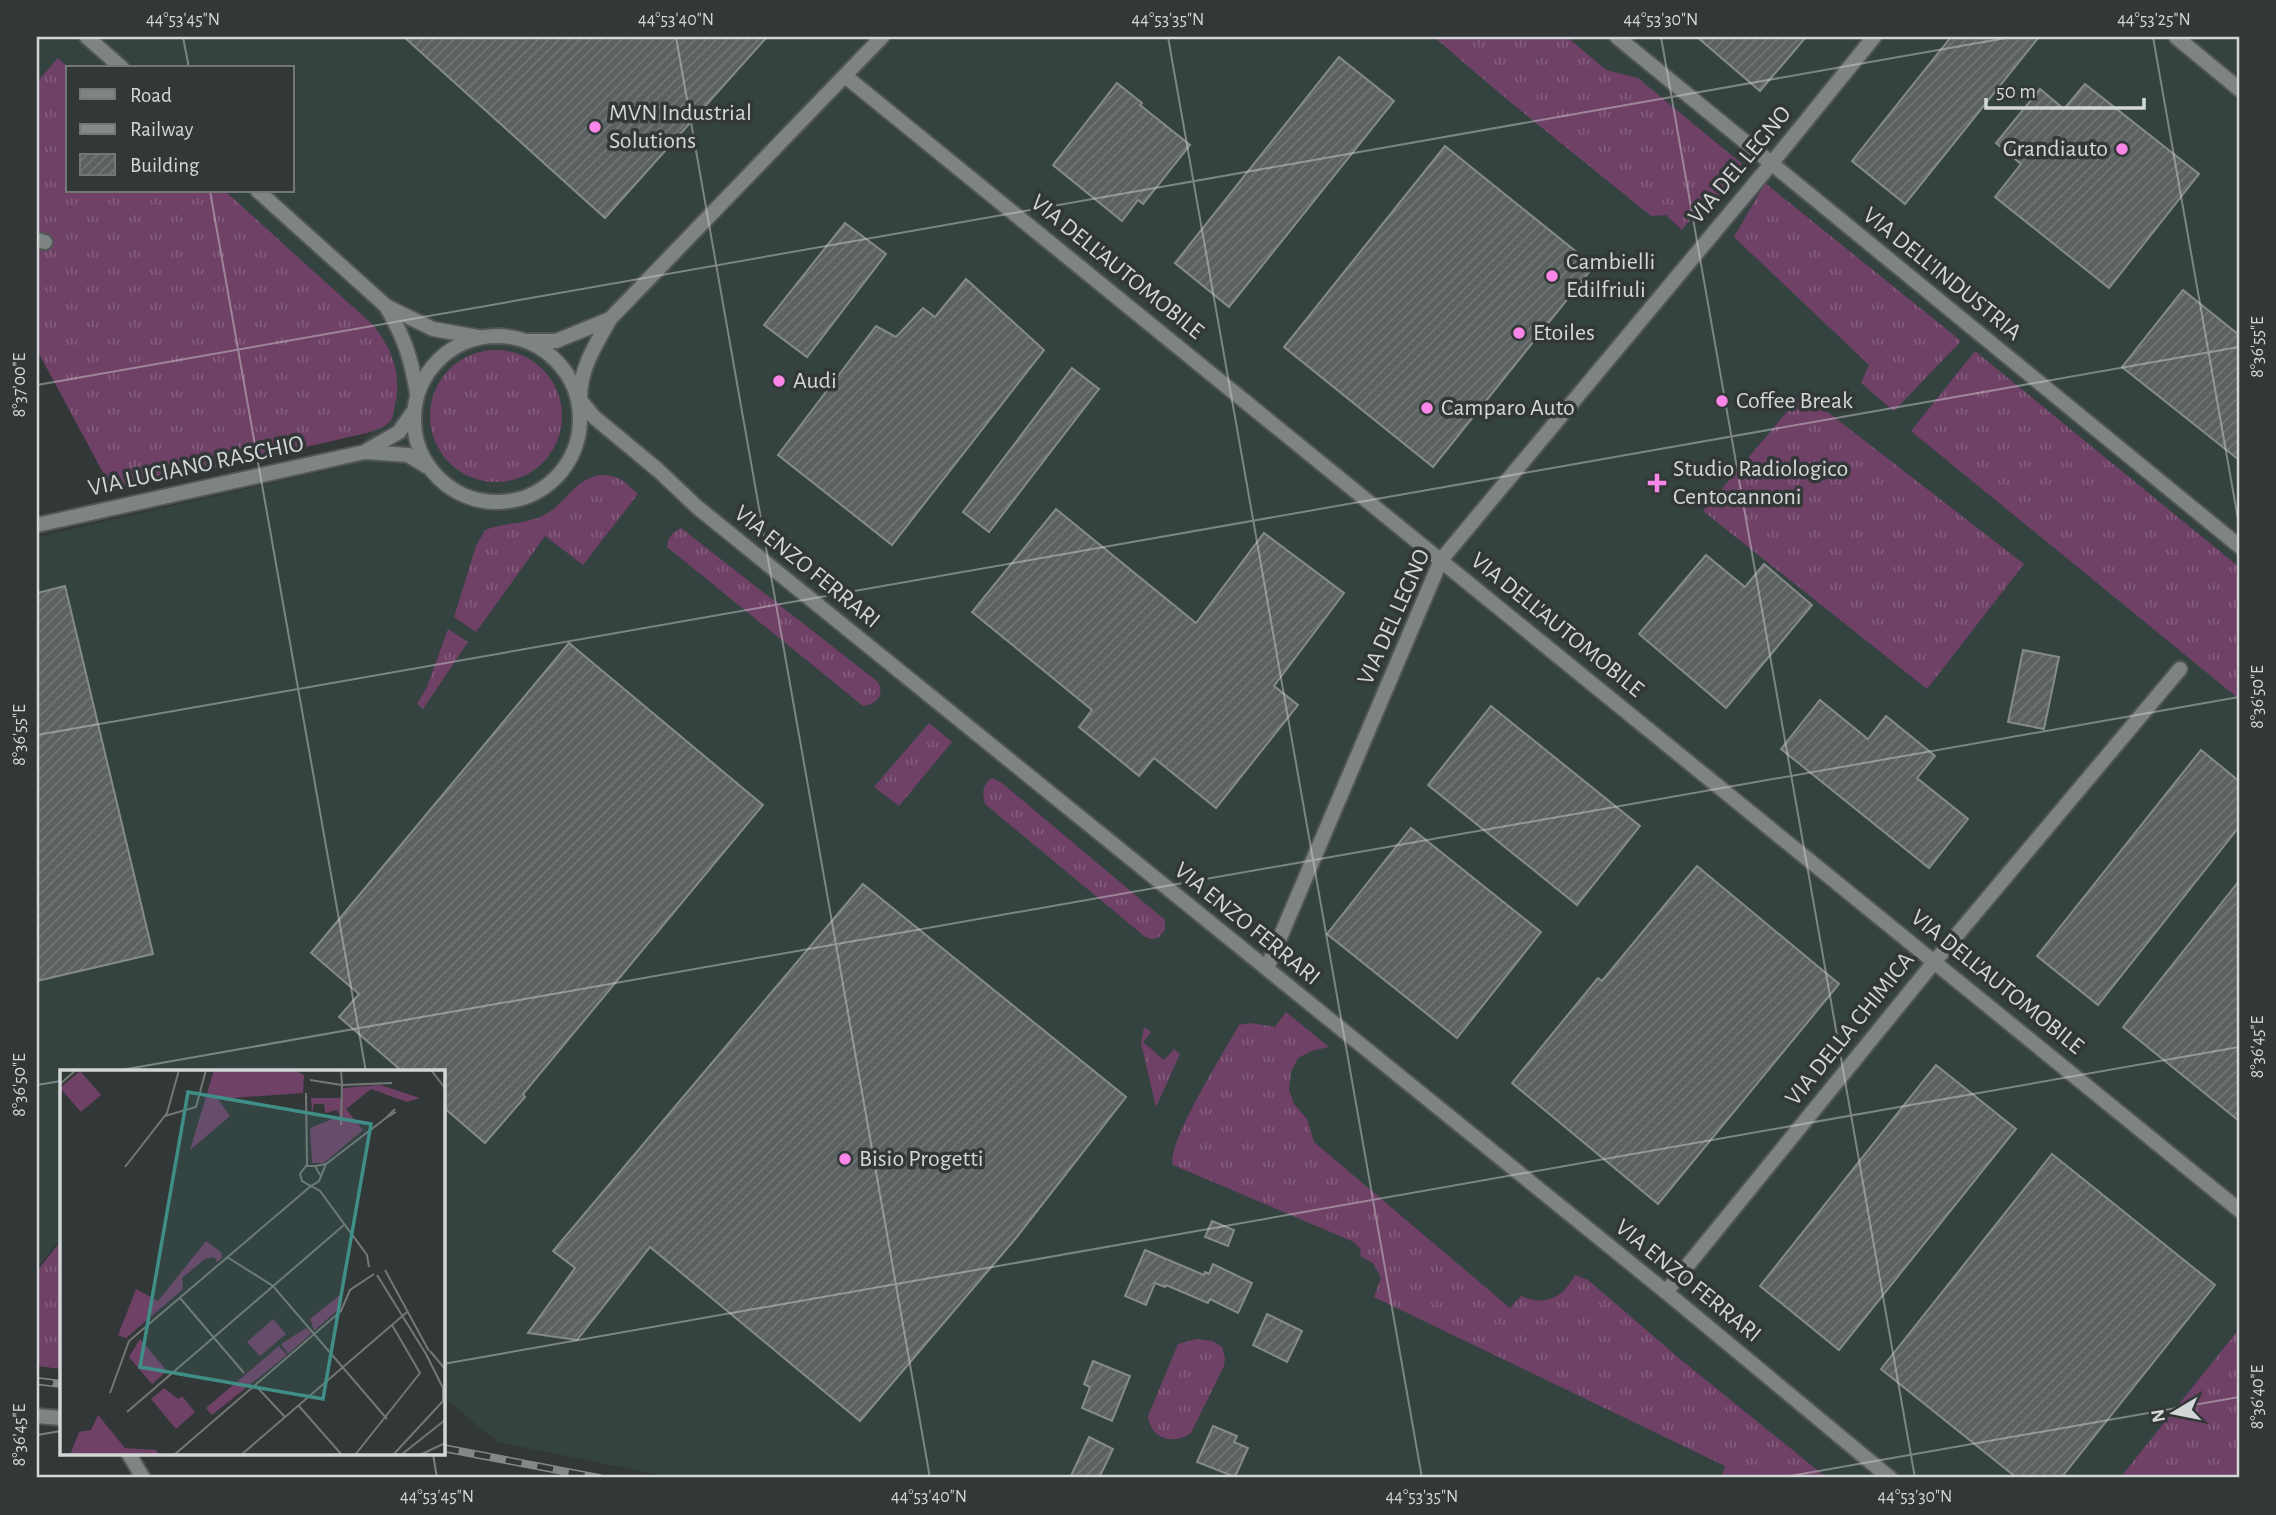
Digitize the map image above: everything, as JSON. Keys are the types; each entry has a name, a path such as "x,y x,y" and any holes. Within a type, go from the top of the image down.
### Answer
{"street":[{"path":"86,37 120,66"},
{"path":"580,400 580,383 587,360 610,319 882,37"},
{"name":"VIA DELL'INDUSTRIA","path":"1617,37 2239,546"},
{"name":"VIA DEL LEGNO","path":"1267,968 1441,560 1874,37"},
{"path":"2175,37 2239,89"},
{"name":"VIA DELL'AUTOMOBILE","path":"845,76 2239,1210"},
{"path":"259,192 386,306 433,329 478,337"},
{"path":"386,306 403,336 418,393"},
{"path":"527,341 556,341 610,319"},
{"name":"VIA LUCIANO RASCHIO","path":"37,525 365,452 408,455 428,468 448,488 472,500 498,503 520,500 540,491 557,478 570,460 578,440 580,400 562,368 550,355 527,341 511,337 478,337 442,356 426,375 413,412 419,450 428,468"},
{"name":"VIA ENZO FERRARI","path":"580,400 594,417 659,471 696,507 1666,1292 1890,1478"},
{"name":"VIA LUCIANO RASCHIO","path":"365,452 399,432 413,412"},
{"name":"VIA DELLA CHIMICA","path":"1666,1292 1935,961 2180,669"},
{"path":"37,1416 60,1418"},
{"path":"130,1456 143,1478"}],"shaded area":[{"path":"37,37 2239,37 2239,1478 674,1478 498,1442 444,1398 444,1070 60,1070 60,1239 37,1268 37,537 341,467 376,426 208,192 294,192 294,66 66,66 66,70 37,104"}],"green space":[{"path":"1434,37 1567,37 1606,70 1638,78 1742,164 1716,201 1709,196 1682,230 1666,215 1651,216"},
{"path":"58,58 67,66 66,192 226,192 374,326 386,344 396,372 397,393 389,422 367,433 113,491 37,350 37,82"},
{"path":"1765,183 1961,341 1894,411 1861,383 1869,365 1734,237"},
{"path":"496,350 521,355 543,369 557,391 562,416 557,441 543,463 521,477 496,482 471,477 449,463 435,441 430,416 435,391 449,369 471,355"},
{"path":"1975,351 2239,567 2239,699 1911,431"},
{"path":"1803,393 2024,564 1927,689 1703,511"},
{"path":"599,475 621,480 638,494 583,565 545,536 476,632 454,617 476,546 485,530 540,517 556,507 581,483"},
{"path":"681,528 878,682 881,691 878,698 863,706 667,547 671,536"},
{"path":"448,629 468,642 423,709 417,704 427,687"},
{"path":"929,723 952,742 899,806 874,787"},
{"path":"992,778 1002,783 1165,920 1165,930 1158,938 1150,939 1144,936 985,804 984,789"},
{"path":"1286,1012 1329,1047 1311,1051 1298,1058 1291,1072 1289,1090 1294,1104 1307,1119 1314,1142 1510,1308 1521,1296 1546,1300 1559,1295 1575,1275 1588,1280 1680,1359 1827,1478 1721,1478 1725,1466 1374,1297 1381,1278 1373,1263 1360,1256 1361,1250 1354,1242 1173,1165 1173,1154 1187,1118 1239,1025 1250,1023 1275,1027"},
{"path":"1144,1027 1151,1032 1143,1042 1164,1060 1174,1049 1180,1054 1156,1107 1141,1043"},
{"path":"60,1242 60,1369 37,1366 37,1271"},
{"path":"2239,1329 2239,1478 2120,1478"},
{"path":"1197,1339 1213,1341 1222,1347 1224,1366 1191,1433 1178,1439 1164,1438 1154,1430 1148,1416 1178,1344"}],"building":[{"name":"MVN Industrial Solutions","path":"404,37 767,37 605,218"},
{"path":"1697,37 1806,37 1760,91"},
{"path":"1951,37 2039,37 1905,204 1852,161"},
{"path":"1339,57 1394,101 1229,307 1175,263"},
{"path":"1117,83 1190,145 1143,204 1138,200 1122,221 1053,165"},
{"path":"2085,84 2199,174 2109,288 1995,197 2021,164 1996,143 2040,89 2064,109"},
{"path":"1445,146 1594,266 1433,467 1284,347"},
{"path":"845,223 886,254 807,357 764,325"},
{"path":"966,279 1044,350 892,545 778,455 876,326 896,337 923,308 935,317"},
{"path":"2183,290 2239,335 2239,460 2122,367"},
{"path":"1072,368 1099,389 989,532 963,512"},
{"path":"1056,509 1196,623 1264,533 1344,593 1274,686 1298,705 1216,808 1154,758 1139,776 1079,727 1092,710 972,612"},
{"path":"1706,555 1745,587 1764,564 1812,605 1726,708 1639,634"},
{"path":"65,586 153,954 37,981 37,593"},
{"path":"569,643 763,805 485,1143 444,1108 444,1070 401,1070 339,1017 359,994 311,953"},
{"path":"2023,650 2059,657 2044,729 2008,722"},
{"path":"1820,700 1868,739 1886,716 1935,756 1917,778 1968,819 1929,868 1781,749"},
{"path":"1491,706 1640,826 1577,905 1428,785"},
{"path":"2201,750 2239,781 2239,827 2098,1005 2037,956"},
{"path":"1411,828 1541,932 1457,1038 1327,934"},
{"path":"1697,866 1839,984 1658,1204 1512,1083 1598,978 1602,981"},
{"path":"2239,881 2239,1121 2123,1027"},
{"path":"863,884 1126,1097 1016,1238 860,1421 650,1247 577,1340 528,1333 575,1268 553,1251"},
{"path":"1936,1065 2016,1129 1839,1350 1760,1286"},
{"path":"2052,1154 2215,1285 2061,1478 2017,1478 1881,1369"},
{"path":"1212,1221 1234,1230 1228,1246 1205,1237"},
{"path":"1145,1250 1204,1275 1205,1272 1209,1274 1213,1264 1252,1283 1238,1313 1210,1299 1208,1303 1155,1283 1146,1305 1125,1296"},
{"path":"1267,1314 1302,1331 1287,1362 1253,1345"},
{"path":"1093,1361 1130,1376 1112,1421 1082,1408 1090,1387 1084,1384"},
{"path":"1213,1426 1237,1436 1234,1442 1248,1448 1235,1477 1197,1462"},
{"path":"1089,1437 1113,1449 1099,1478 1070,1478"}],"railway":[{"path":"37,1381 60,1384"},
{"path":"444,1448 599,1478"}],"place":[{"name":"MVN Industrial Solutions","path":"595,127"},
{"name":"Grandiauto","path":"2122,149"},
{"name":"Cambielli Edilfriuli","path":"1552,276"},
{"name":"Etoiles","path":"1519,333"},
{"name":"Audi","path":"779,381"},
{"name":"Coffee Break","path":"1722,401"},
{"name":"Camparo Auto","path":"1427,408"},
{"name":"Studio Radiologico Centocannoni","path":"1657,483"},
{"name":"Bisio Progetti","path":"845,1159"}]}
